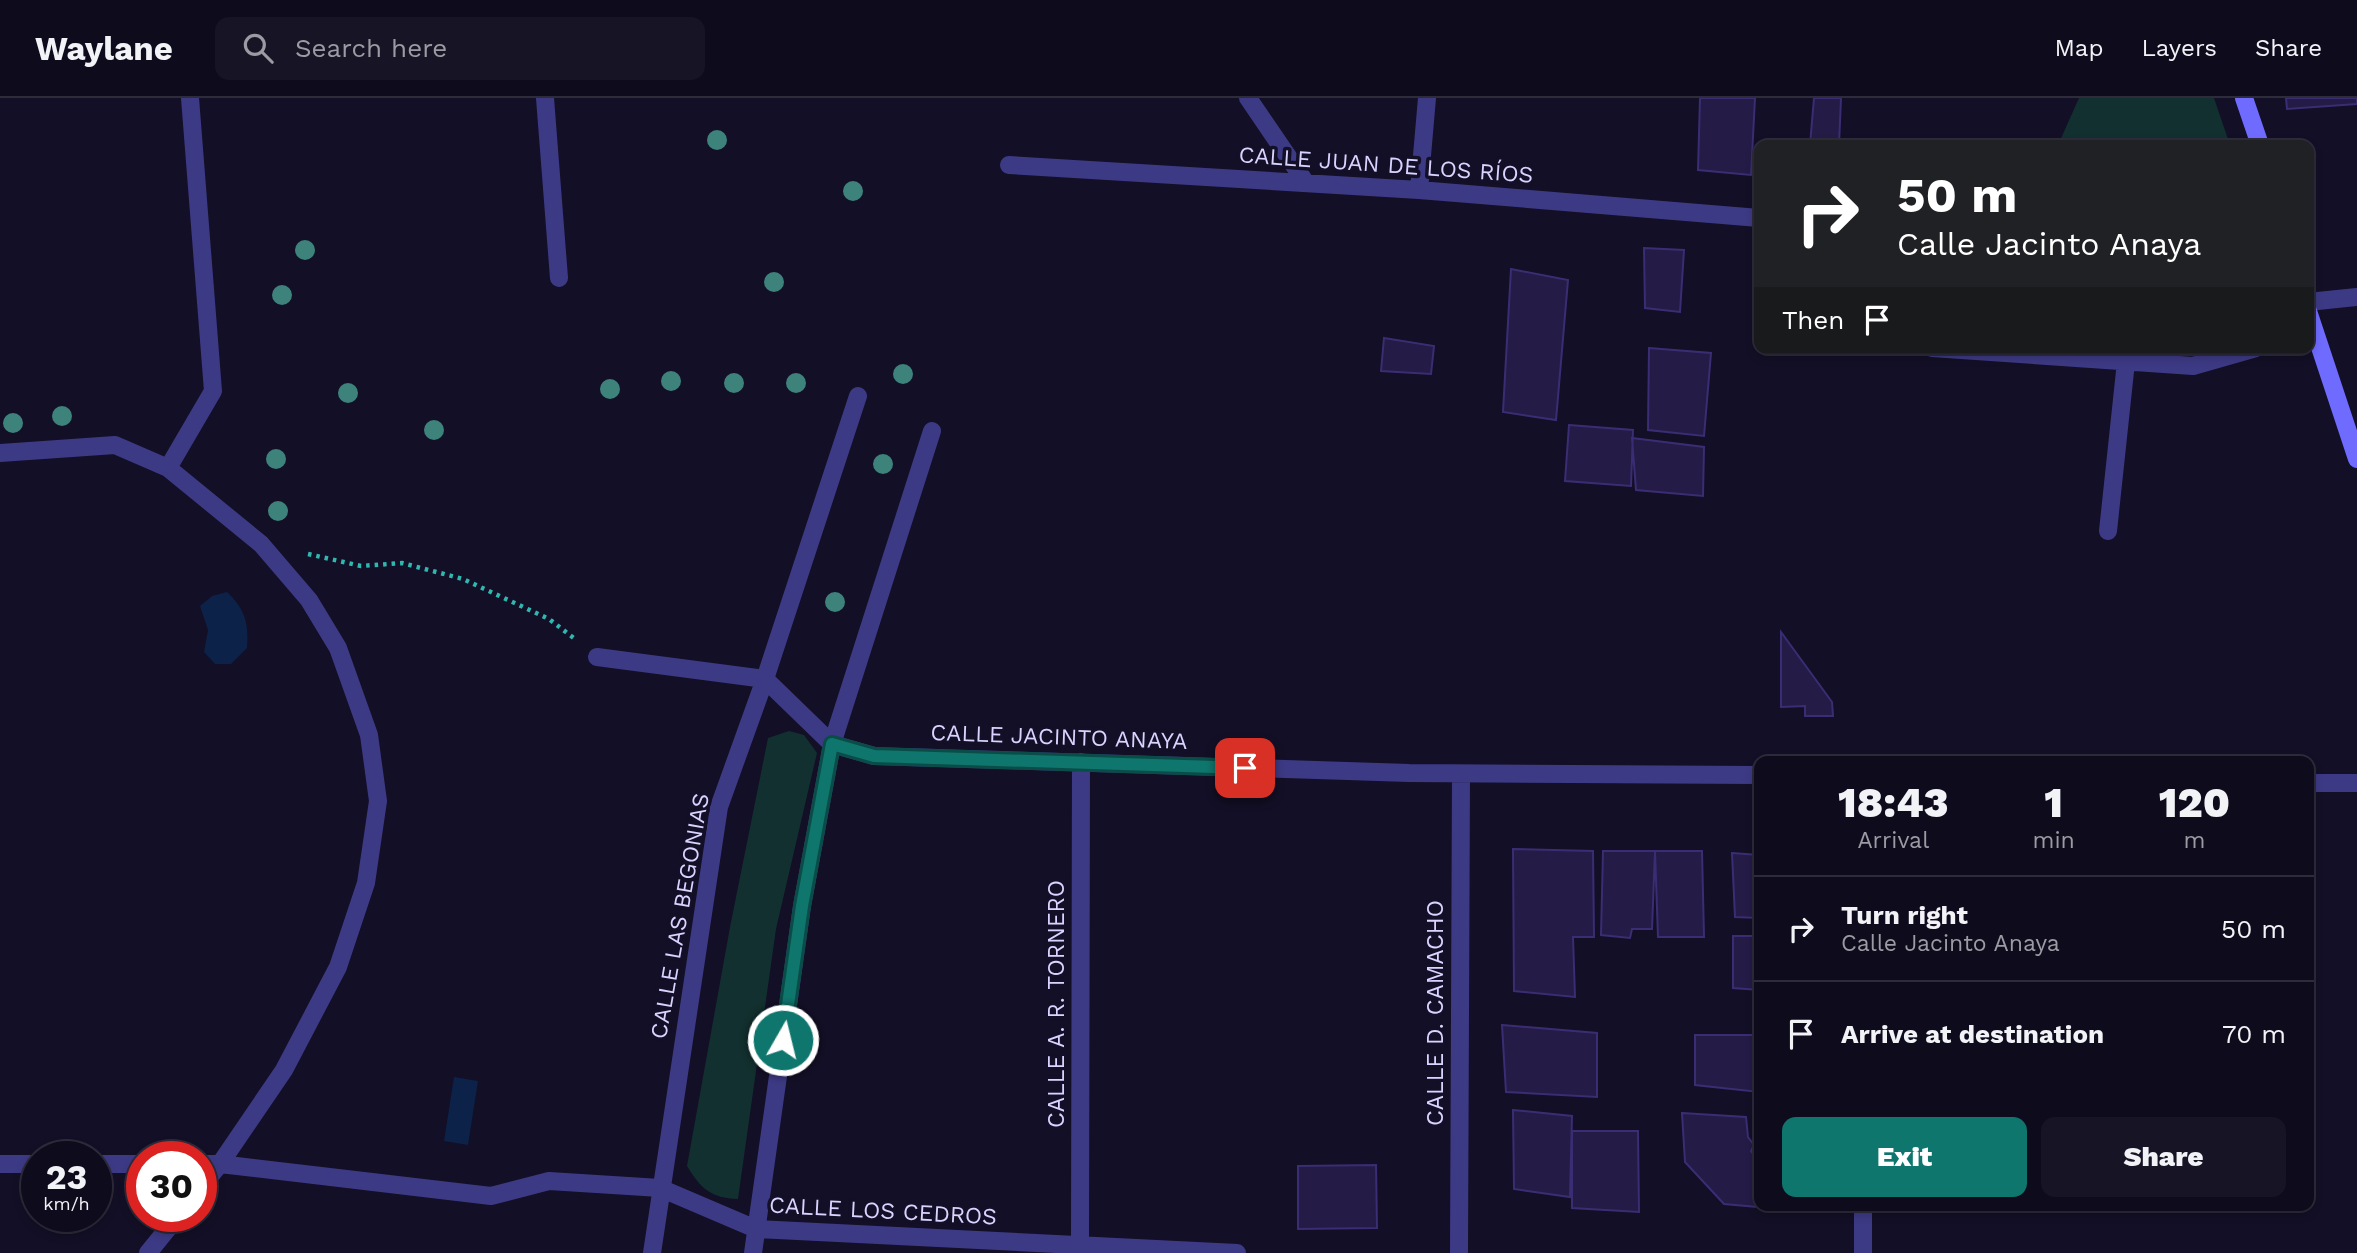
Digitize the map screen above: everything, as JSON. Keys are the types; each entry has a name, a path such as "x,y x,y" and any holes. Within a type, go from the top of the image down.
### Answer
{"street":[{"path":"168,468 213,391 190,98"},
{"path":"545,98 559,278"},
{"path":"1248,98 1306,183"},
{"path":"1419,190 1427,98"},
{"path":"2244,98 2258,140"},
{"name":"CALLE JUAN DE LOS RÍOS","path":"1009,165 1419,190 1754,218"},
{"path":"2314,301 2357,297"},
{"path":"2314,340 2357,459"},
{"path":"2015,354 2193,366 2235,354"},
{"path":"2108,531 2126,362"},
{"name":"CALLE LAS BEGONIAS","path":"652,1253 719,807 765,680 858,396"},
{"path":"753,1253 802,906 832,744 932,430"},
{"path":"0,453 115,445 168,468 261,544 309,600 338,648 369,735 378,801 366,883 338,967 284,1070 217,1168"},
{"path":"597,657 765,680"},
{"name":"CALLE JACINTO ANAYA","path":"765,680 832,744 874,756 1461,774 1754,775"},
{"name":"CALLE A. R. TORNERO","path":"1080,1246 1081,762"},
{"name":"CALLE D. CAMACHO","path":"1459,1253 1461,774"},
{"path":"2314,783 2357,783"},
{"path":"0,1164 21,1164"},
{"name":"CALLE LOS CEDROS","path":"220,1164 491,1196 549,1181 660,1188 756,1229 1237,1253"},
{"path":"1863,1211 1863,1253"},
{"path":"148,1253 165,1232"}],"path":[{"path":"261,544 361,566 402,564 463,579 549,619 597,657"}],"green space":[{"path":"2079,98 2214,98 2228,140 2060,140"},
{"path":"789,731 804,735 817,753 776,929 738,1199 721,1197 708,1191 697,1181 687,1166 730,927 768,738"}],"water":[{"path":"227,592 238,604 244,617 247,648 231,664 215,664 204,652 208,630 200,606 212,596"},
{"path":"454,1077 478,1081 468,1145 444,1141"}],"building":[{"path":"1700,98 1755,98 1751,175 1698,170"},
{"path":"1814,98 1841,98 1839,140 1810,140"},
{"path":"2286,98 2357,98 2357,104 2287,109"},
{"path":"1644,248 1684,250 1680,312 1645,308"},
{"path":"1511,269 1568,280 1556,420 1503,412"},
{"path":"1384,338 1434,346 1431,374 1381,371"},
{"path":"1649,348 1711,353 1704,436 1648,430"},
{"path":"1569,425 1633,430 1631,486 1565,481"},
{"path":"1632,438 1704,447 1703,496 1636,490"},
{"path":"1781,632 1832,702 1833,716 1805,716 1805,706 1781,707"},
{"path":"1513,849 1593,851 1594,937 1573,937 1575,997 1514,991"},
{"path":"1603,851 1655,851 1652,929 1632,929 1630,938 1601,935"},
{"path":"1655,851 1702,851 1704,937 1658,937"},
{"path":"1732,853 1754,855 1754,918 1735,917"},
{"path":"1733,936 1754,936 1754,990 1733,988"},
{"path":"1502,1025 1597,1033 1597,1097 1506,1092"},
{"path":"1695,1035 1754,1035 1754,1091 1695,1085"},
{"path":"1513,1110 1572,1116 1570,1197 1514,1189"},
{"path":"1682,1113 1746,1117 1748,1137 1754,1145 1751,1151 1754,1155 1754,1207 1724,1204 1685,1162"},
{"path":"1572,1131 1638,1131 1639,1212 1572,1208"},
{"path":"1376,1165 1377,1228 1298,1229 1298,1166"}],"route":[{"path":"783,1040 802,906 832,744 874,756 1245,768"}]}
